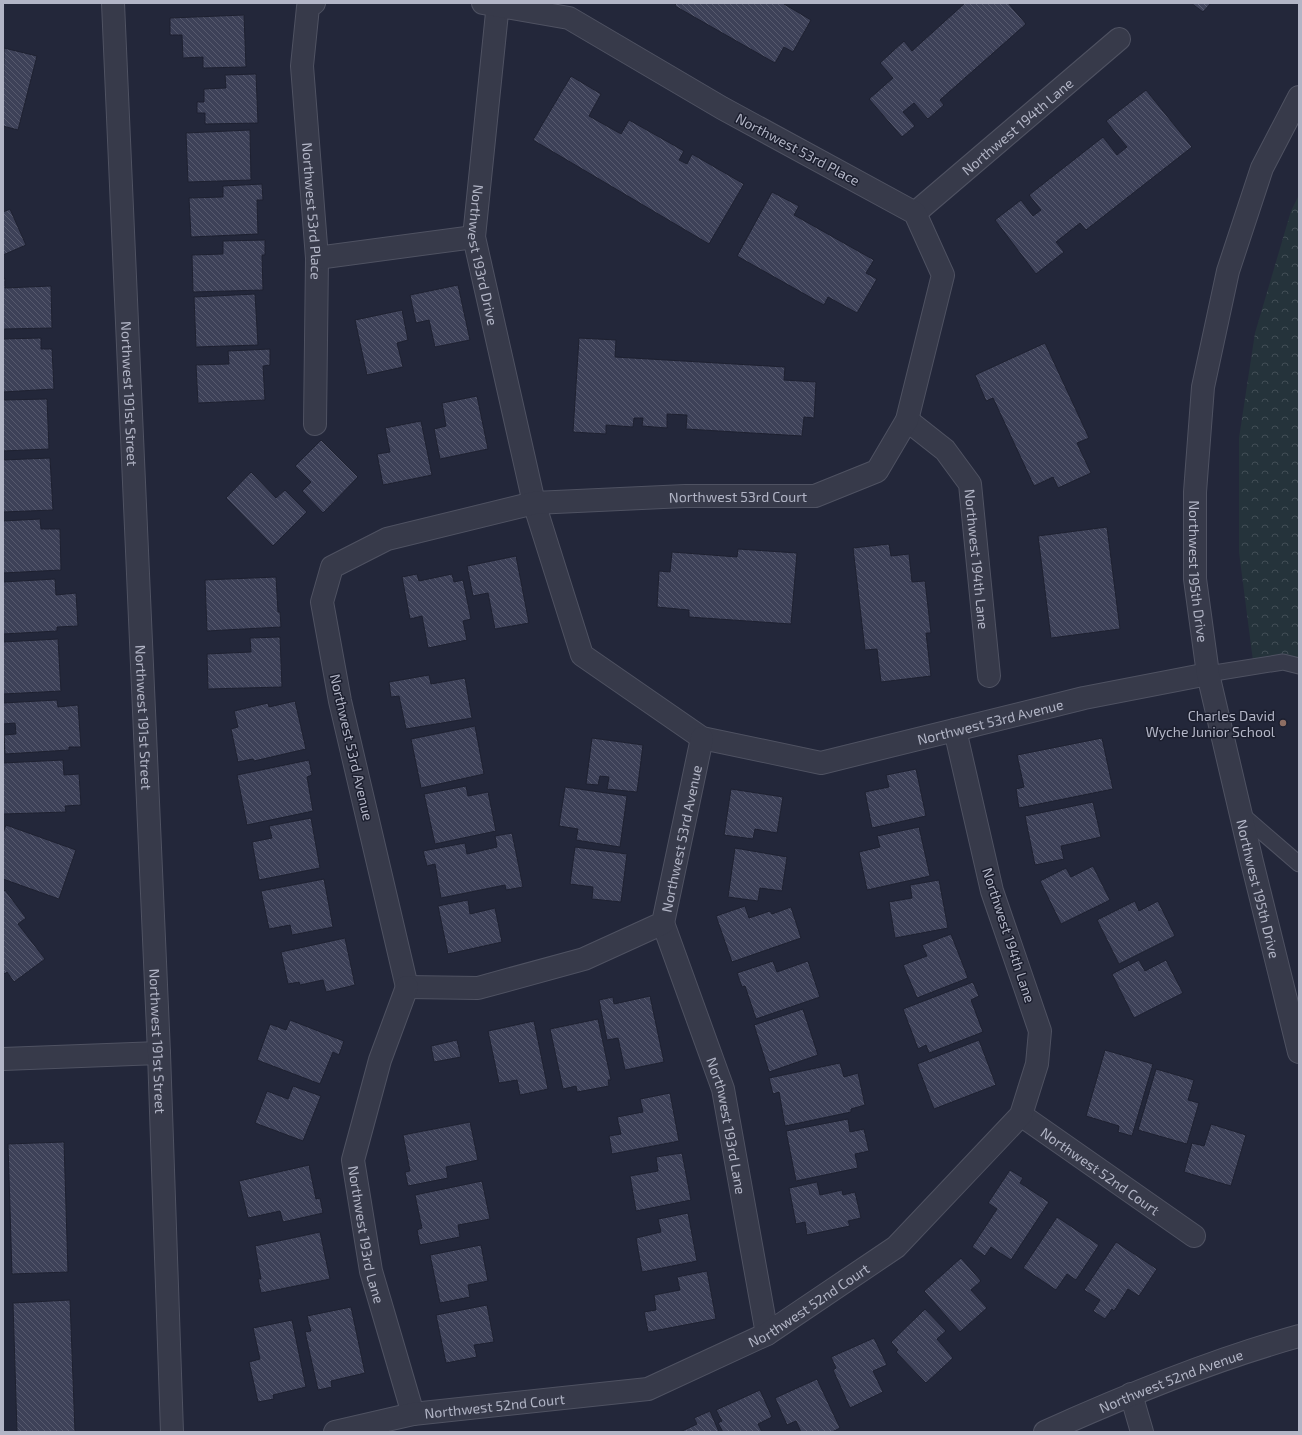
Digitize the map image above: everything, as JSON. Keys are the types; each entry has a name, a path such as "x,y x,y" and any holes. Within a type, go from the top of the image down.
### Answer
{"street":[{"name":"Northwest 191st Street","path":"113,3 159,1053 172,1432"},
{"name":"Northwest 53rd Place","path":"314,3 308,7 302,66 318,258 315,424"},
{"name":"Northwest 53rd Place","path":"492,4 569,18 722,108 915,213"},
{"name":"Northwest 193rd Drive","path":"492,4 474,237 534,503"},
{"name":"Northwest 194th Lane","path":"915,213 1119,39"},
{"name":"Northwest 195th Drive","path":"1299,97 1262,168 1230,264 1203,387 1195,492 1194,579 1208,674 1240,813 1299,1052"},
{"path":"907,420 943,275 915,213"},
{"path":"318,258 474,237"},
{"name":"Northwest 194th Lane","path":"907,420 945,450 970,484 989,676"},
{"name":"Northwest 53rd Court","path":"534,503 685,496 815,496 877,471 907,420"},
{"name":"Northwest 53rd Avenue","path":"702,738 664,923 584,959 478,988 407,987 340,701 322,602 332,567 387,539 534,503 582,655 702,738 820,763 1084,698 1208,674"},
{"name":"Northwest 194th Lane","path":"955,730 992,891 1040,1031 1037,1064 1021,1115"},
{"name":"Northwest 193rd Lane","path":"664,923 724,1089 767,1334"},
{"name":"Northwest 193rd Lane","path":"407,987 380,1060 353,1160 371,1271 413,1414"},
{"path":"3,1058 159,1053"},
{"name":"Northwest 52nd Court","path":"335,1432 413,1414 648,1389 767,1334 896,1247 1021,1115 1194,1236"},
{"name":"Northwest 52nd Avenue","path":"1045,1432 1131,1394 1270,1344 1299,1336"},
{"path":"1131,1394 1142,1432"}],"lane":[{"path":"1208,674 1284,662 1299,666"},
{"path":"1240,813 1299,864"}],"green space":[{"path":"1299,195 1299,657 1253,661 1239,552 1239,438 1255,333 1291,211"}],"building":[{"path":"676,3 785,3 784,4 811,20 793,52 784,47 775,63 675,6"},
{"path":"965,3 1008,3 1026,24 940,100 944,105 928,119 914,103 903,112 915,126 902,137 869,99 893,78 880,63 904,41 912,51"},
{"path":"1191,3 1211,3 1203,12"},
{"path":"244,15 246,67 203,68 203,57 183,58 182,35 170,35 170,18"},
{"path":"4,48 37,56 18,130 3,126"},
{"path":"256,74 258,123 205,124 205,113 197,113 197,102 204,102 204,89 226,88 225,75"},
{"path":"571,76 601,94 589,116 621,134 629,120 684,151 679,160 687,164 692,154 744,184 709,244 533,140"},
{"path":"1146,90 1192,147 1086,230 1080,223 1056,242 1064,252 1036,274 995,220 1021,200 1033,216 1041,210 1029,195 1103,137 1117,155 1127,147 1106,121"},
{"path":"250,130 251,180 188,182 186,133"},
{"path":"262,184 263,200 257,200 258,234 191,237 189,198 223,197 223,186"},
{"path":"772,192 799,206 794,215 874,260 866,273 877,279 857,313 828,297 824,305 737,256"},
{"path":"10,209 26,245 3,255 3,212"},
{"path":"265,240 265,255 262,255 263,290 193,292 192,255 223,254 223,241"},
{"path":"5,278 5,288 51,286 52,328 3,329 3,279"},
{"path":"458,285 470,340 435,347 429,320 416,323 410,295"},
{"path":"255,294 258,345 196,347 194,297"},
{"path":"402,310 408,340 397,343 403,367 367,375 355,320"},
{"path":"41,338 41,349 52,349 54,389 3,392 3,339"},
{"path":"579,338 616,340 615,357 785,367 784,380 816,382 814,418 804,417 802,436 686,429 687,415 667,414 667,428 642,426 643,418 634,418 633,427 606,425 606,434 573,432"},
{"path":"1045,343 1089,438 1077,443 1091,473 1058,488 1053,477 1034,486 993,398 986,401 975,375"},
{"path":"270,349 270,365 263,366 265,400 198,403 196,365 229,364 228,351"},
{"path":"477,396 488,449 440,459 434,429 446,426 442,403"},
{"path":"47,399 49,449 3,451 3,400"},
{"path":"421,421 432,475 383,485 377,454 390,452 385,428"},
{"path":"321,440 358,477 323,513 302,491 311,482 295,466"},
{"path":"50,458 53,510 3,512 3,460"},
{"path":"251,472 276,498 285,490 307,512 273,546 226,498"},
{"path":"40,519 41,529 60,529 61,570 3,573 3,521"},
{"path":"1107,527 1120,629 1051,638 1038,536"},
{"path":"889,544 891,556 909,554 912,582 925,581 931,633 926,633 931,676 881,682 877,649 865,650 853,548"},
{"path":"738,549 797,553 791,624 689,617 689,610 657,607 659,571 670,572 672,552 737,557"},
{"path":"516,556 529,623 495,629 488,593 473,596 467,566"},
{"path":"417,574 419,581 452,574 454,582 463,580 471,619 463,621 467,640 428,648 422,616 410,619 402,577"},
{"path":"276,577 278,612 280,612 281,627 207,631 205,580"},
{"path":"55,579 56,595 76,593 78,626 57,627 57,631 3,634 3,582"},
{"path":"280,637 282,687 208,689 207,654 251,652 250,638"},
{"path":"58,639 61,691 3,694 3,642"},
{"path":"429,675 431,684 465,678 472,718 406,729 399,696 391,697 389,682"},
{"path":"57,700 58,707 78,705 81,747 69,747 69,750 5,754 4,735 16,734 15,723 3,724 3,703"},
{"path":"295,701 306,749 254,761 253,759 238,762 231,729 238,727 234,711 268,703 269,707"},
{"path":"475,726 484,774 421,788 411,739"},
{"path":"592,738 643,745 637,792 607,789 609,777 600,776 598,785 586,784"},
{"path":"1102,738 1113,789 1019,808 1016,789 1024,787 1017,755"},
{"path":"63,760 64,775 79,774 81,805 65,806 66,812 3,814 3,763"},
{"path":"309,760 312,775 307,777 313,811 247,825 237,775"},
{"path":"916,769 926,816 872,828 865,792 889,787 886,775"},
{"path":"466,786 468,796 488,792 496,831 435,844 424,794"},
{"path":"565,787 627,796 620,847 576,840 578,829 559,826"},
{"path":"731,789 783,797 777,833 755,829 753,839 724,835"},
{"path":"1093,802 1101,837 1061,846 1064,859 1035,865 1025,816"},
{"path":"311,818 320,868 259,880 252,842 272,838 269,826"},
{"path":"6,825 76,850 59,899 3,879 3,833"},
{"path":"919,827 930,876 867,890 859,852 880,847 877,836"},
{"path":"512,833 523,887 506,890 505,885 441,898 435,864 427,866 423,851 465,843 467,854 497,847 495,836"},
{"path":"575,847 627,854 621,902 592,899 593,887 570,884"},
{"path":"735,848 787,857 782,891 760,888 758,901 728,897"},
{"path":"1093,866 1110,900 1061,924 1040,881 1066,868 1071,877"},
{"path":"324,879 333,927 292,935 290,925 269,929 261,891"},
{"path":"939,880 948,928 895,938 889,902 912,898 910,885"},
{"path":"5,890 26,918 18,924 45,959 14,982 7,972 5,974 3,972 3,892"},
{"path":"468,900 470,914 495,908 502,942 448,954 438,906"},
{"path":"1135,901 1139,911 1158,901 1175,936 1119,964 1097,920"},
{"path":"745,906 749,918 770,911 772,914 791,907 801,938 732,962 716,916"},
{"path":"951,934 968,978 917,998 903,965 927,956 922,945"},
{"path":"345,938 355,985 326,992 323,980 300,985 299,982 288,984 281,952"},
{"path":"1139,960 1145,971 1166,960 1183,993 1134,1018 1112,974"},
{"path":"773,961 777,972 808,961 820,997 756,1019 745,986 742,987 737,973"},
{"path":"973,982 979,996 971,1000 983,1032 929,1053 926,1045 918,1049 903,1009"},
{"path":"650,996 664,1062 625,1070 618,1038 607,1040 599,1000 613,997 614,1004"},
{"path":"803,1009 818,1055 769,1072 754,1025"},
{"path":"598,1019 611,1080 608,1080 609,1086 577,1092 576,1086 563,1089 550,1029"},
{"path":"290,1020 344,1041 339,1055 333,1052 320,1084 257,1060 270,1024 286,1030"},
{"path":"534,1021 548,1089 520,1095 517,1080 499,1083 488,1031"},
{"path":"457,1040 461,1057 434,1062 431,1046"},
{"path":"979,1040 996,1085 934,1109 917,1064"},
{"path":"1105,1050 1153,1064 1132,1136 1118,1132 1119,1126 1086,1116"},
{"path":"840,1063 844,1077 858,1073 865,1105 851,1109 851,1112 785,1126 779,1092 773,1094 769,1078"},
{"path":"1156,1069 1194,1080 1188,1100 1199,1103 1187,1144 1138,1130"},
{"path":"293,1086 321,1096 303,1141 255,1123 267,1091 288,1099"},
{"path":"670,1093 679,1141 612,1154 609,1136 621,1134 617,1117 643,1112 640,1099"},
{"path":"848,1119 850,1132 864,1129 869,1151 855,1154 858,1168 796,1181 786,1131"},
{"path":"470,1122 478,1160 446,1167 448,1178 408,1186 405,1172 410,1171 403,1135"},
{"path":"1211,1124 1246,1135 1231,1186 1184,1172 1192,1143 1204,1146"},
{"path":"64,1142 68,1272 12,1274 8,1144"},
{"path":"682,1153 691,1200 636,1211 630,1176 658,1171 656,1157"},
{"path":"309,1165 316,1199 320,1198 323,1213 283,1222 280,1211 248,1218 239,1181"},
{"path":"1010,1170 1023,1178 1020,1183 1049,1202 1011,1260 991,1247 985,1256 972,1247 997,1209 988,1203"},
{"path":"482,1181 490,1219 458,1225 460,1237 420,1245 417,1230 422,1228 415,1195"},
{"path":"817,1182 820,1195 842,1190 843,1195 855,1192 861,1218 848,1221 850,1226 807,1235 805,1222 796,1224 789,1188"},
{"path":"688,1213 697,1261 642,1272 636,1238 661,1232 658,1219"},
{"path":"1057,1217 1099,1245 1076,1280 1067,1274 1056,1290 1023,1268"},
{"path":"320,1232 330,1279 261,1293 258,1279 261,1279 255,1246"},
{"path":"1116,1242 1157,1269 1139,1296 1128,1289 1114,1311 1112,1309 1105,1319 1093,1311 1100,1300 1084,1290"},
{"path":"481,1245 488,1281 468,1285 470,1297 440,1303 430,1255"},
{"path":"961,1258 981,1281 971,1290 987,1308 960,1332 924,1291"},
{"path":"707,1271 716,1319 648,1332 644,1312 656,1310 654,1295 680,1290 677,1277"},
{"path":"70,1300 75,1432 17,1432 13,1303"},
{"path":"487,1305 494,1342 474,1345 477,1357 446,1363 436,1315"},
{"path":"351,1307 365,1373 331,1381 332,1387 318,1390 305,1332 311,1331 307,1316"},
{"path":"925,1309 946,1331 937,1339 953,1358 926,1383 896,1352 898,1350 891,1342"},
{"path":"292,1320 306,1387 273,1395 274,1399 258,1402 249,1362 260,1359 253,1328"},
{"path":"874,1338 887,1365 873,1371 883,1392 850,1408 833,1370 836,1368 831,1357"},
{"path":"817,1379 840,1428 832,1432 801,1432 796,1421 787,1425 775,1398"},
{"path":"760,1390 772,1417 758,1424 762,1432 723,1432 718,1423 722,1421 716,1410"},
{"path":"710,1411 719,1432 680,1432 697,1424 694,1418"}],"place":[{"name":"Charles David Wyche Junior School","path":"1283,723"}]}
